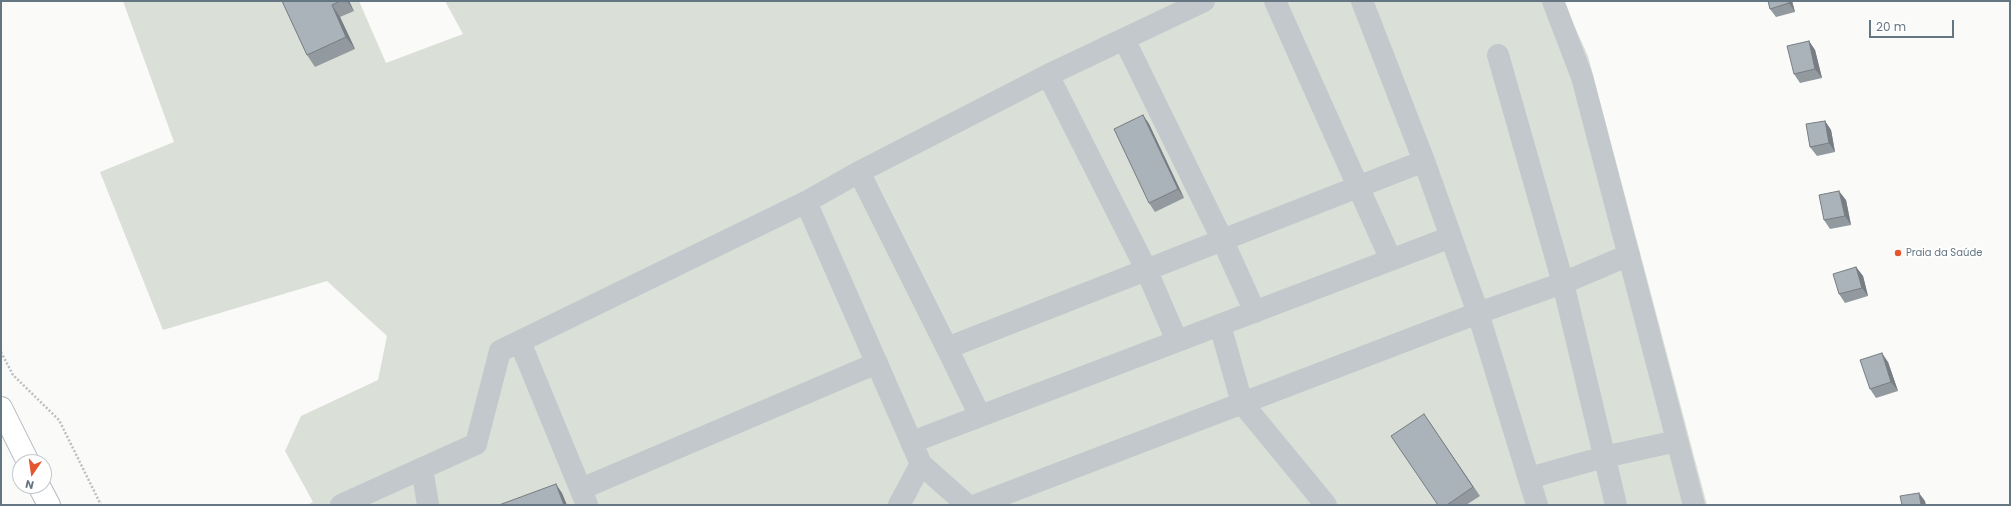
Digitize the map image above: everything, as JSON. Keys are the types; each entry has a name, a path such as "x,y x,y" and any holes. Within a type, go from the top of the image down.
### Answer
{"main road":[{"path":"1,408 24,454"},
{"path":"43,494 49,505"}],"lane":[{"path":"341,505 476,444 500,351 806,202 859,172 1048,75 1204,1"},
{"path":"1275,1 1391,260"},
{"path":"1362,1 1424,161 1478,313 1537,505"},
{"path":"1553,1 1582,77 1694,505"},
{"path":"1124,39 1222,239 1255,312"},
{"path":"1498,55 1563,283 1616,505"},
{"path":"1048,75 1146,269 1177,341"},
{"path":"947,348 1424,161"},
{"path":"859,172 980,416"},
{"path":"806,202 921,464 967,505"},
{"path":"912,442 1451,237"},
{"path":"976,505 1478,313 1563,283 1629,255"},
{"path":"1220,325 1242,403 1326,505"},
{"path":"520,342 584,497 877,363"},
{"path":"1529,478 1604,457 1678,441"},
{"path":"899,505 921,464"},
{"path":"422,468 428,505"}],"path":[{"path":"1,352 13,375 59,420 101,505"}],"shaded area":[{"path":"123,1 359,1 386,63 463,34 445,1 1563,1 1588,56 1707,505 307,505 313,502 285,451 301,416 378,380 387,336 327,281 163,330 100,172 174,142"}],"building":[{"path":"282,1 340,1 332,5 346,37 307,55"},
{"path":"1768,1 1788,1 1789,3 1770,9"},
{"path":"1809,41 1815,69 1794,74 1787,46"},
{"path":"1143,115 1178,189 1149,203 1114,129"},
{"path":"1825,121 1829,143 1810,147 1806,124"},
{"path":"1839,191 1845,216 1824,220 1819,195"},
{"path":"1856,267 1862,288 1839,294 1833,274"},
{"path":"1882,353 1891,382 1870,389 1860,360"},
{"path":"1424,414 1473,487 1447,505 1438,505 1391,436"},
{"path":"556,484 564,505 499,505"},
{"path":"1919,493 1921,505 1902,505 1900,496"}],"place":[{"name":"Praia da Saúde","path":"1898,253"}]}
